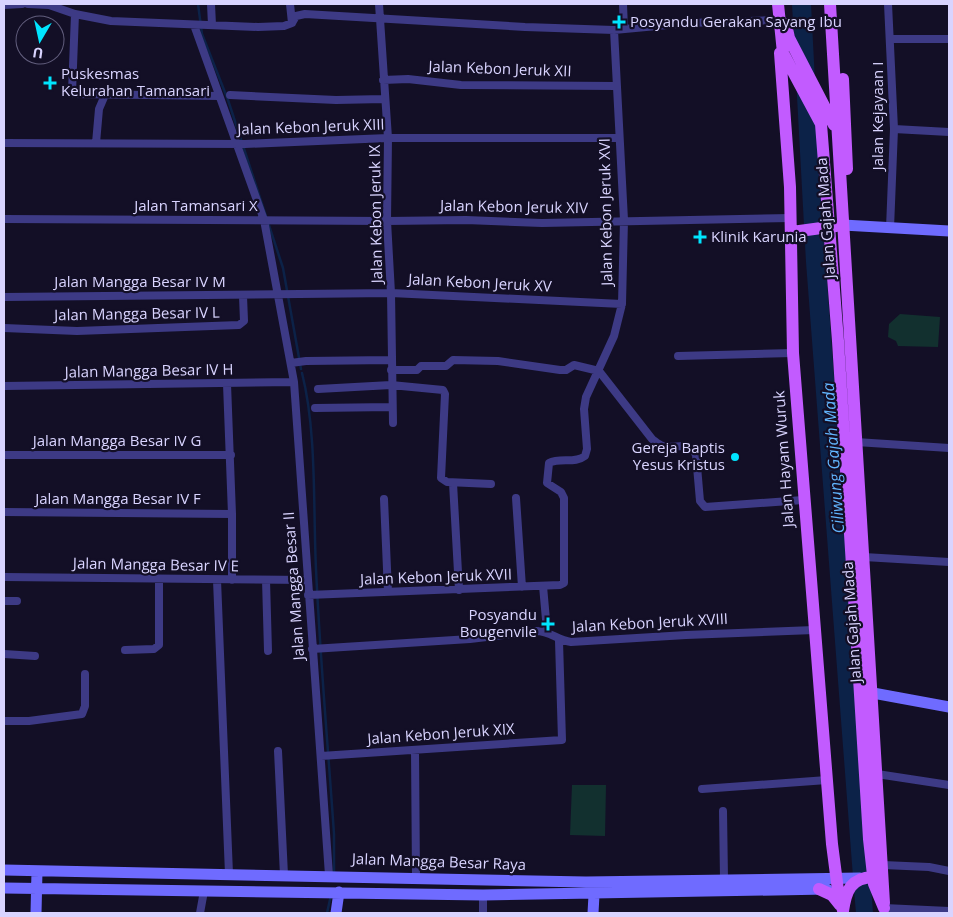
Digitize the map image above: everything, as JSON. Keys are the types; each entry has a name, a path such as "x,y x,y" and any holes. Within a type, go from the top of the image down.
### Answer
{"main road":[{"name":"Jalan Hayam Wuruk","path":"777,4 782,23"},
{"name":"Jalan Gajah Mada","path":"777,4 781,44 790,66 819,119 827,228 854,502 864,557 883,865 884,911"},
{"name":"Jalan Hayam Wuruk","path":"784,4 782,23 791,218 797,232 793,353 803,500 827,780 837,883 843,912"},
{"name":"Jalan Gajah Mada","path":"830,4 856,442 854,502 861,879 884,911"},
{"path":"838,4 848,193 843,220"},
{"path":"782,23 837,134"},
{"path":"797,232 827,228 843,220 890,228 949,231"},
{"path":"873,693 949,707"},
{"name":"Jalan Mangga Besar Raya","path":"4,870 333,875 680,886 837,883 861,879"},
{"path":"36,913 37,871"},
{"path":"191,891 192,874"},
{"path":"421,878 422,897"},
{"path":"819,889 832,895 843,912 861,879"},
{"name":"Jalan Mangga Besar Raya","path":"4,888 204,891 277,896 321,891 338,895 442,899 483,895 594,895 724,880 803,884 819,889 837,883"},
{"path":"336,913 338,895"},
{"path":"592,913 594,895"}],"street":[{"path":"4,5 22,4"},
{"path":"28,4 49,5 75,14 111,21 258,27 284,26 292,23 296,16 305,14 614,30 689,23 782,23"},
{"path":"210,24 211,4"},
{"path":"290,4 292,23"},
{"name":"Jalan Kebon Jeruk IX","path":"379,4 388,138 387,221 391,293 392,423"},
{"path":"623,4 624,29"},
{"name":"Jalan Kejayaan I","path":"888,4 894,129 890,228"},
{"path":"75,14 72,92 74,94 219,96"},
{"name":"Jalan Mangga Besar II","path":"195,24 264,220 297,362 294,382 308,580 311,595 333,875"},
{"name":"Jalan Kebon Jeruk XVI","path":"564,583 564,498 561,492 548,483 546,476 551,461 579,460 585,456 588,449 584,416 586,397 614,336 622,304 624,220 614,30"},
{"path":"891,39 949,38"},
{"name":"Jalan Kebon Jeruk XII","path":"384,80 408,79 461,85 616,86"},
{"path":"96,144 99,108 105,95"},
{"path":"230,95 336,100 384,99"},
{"path":"894,129 949,132"},
{"name":"Jalan Kebon Jeruk XIII","path":"4,143 245,144 388,138 619,138"},
{"name":"Jalan Kebon Jeruk XIV","path":"387,221 466,220 542,223 791,218"},
{"name":"Jalan Tamansari X","path":"4,219 387,221"},
{"name":"Jalan Kebon Jeruk XV","path":"280,295 391,293 622,304"},
{"name":"Jalan Mangga Besar IV M","path":"4,297 280,295"},
{"name":"Jalan Mangga Besar IV L","path":"4,328 77,331 239,325 244,321 243,296"},
{"path":"678,356 793,353"},
{"path":"297,362 391,360"},
{"path":"391,370 417,370 421,366 446,366 453,360 498,361 560,370 566,370 574,365 599,371 652,439 663,446 686,445 693,449 696,455 700,502 705,507 803,500"},
{"name":"Jalan Mangga Besar IV H","path":"4,386 294,382"},
{"path":"227,384 231,455 232,580"},
{"path":"318,389 391,385 439,389 444,392 440,475 444,482 491,484"},
{"path":"315,408 392,407"},
{"path":"856,442 949,448"},
{"name":"Jalan Mangga Besar IV G","path":"4,455 231,455"},
{"path":"453,483 459,590"},
{"path":"516,498 522,587"},
{"path":"384,500 388,592"},
{"name":"Jalan Mangga Besar IV F","path":"4,512 232,514"},
{"path":"864,557 949,562"},
{"name":"Jalan Mangga Besar IV E","path":"4,577 308,580"},
{"path":"125,650 154,649 159,645 159,579"},
{"path":"217,580 229,874"},
{"path":"266,580 268,652"},
{"name":"Jalan Kebon Jeruk XVII","path":"311,595 560,586 564,583"},
{"path":"314,648 470,639 547,631 543,586"},
{"path":"4,601 17,601"},
{"name":"Jalan Kebon Jeruk XVIII","path":"547,631 559,640 571,642 814,630"},
{"name":"Jalan Kebon Jeruk XIX","path":"324,756 562,740 559,640"},
{"path":"4,654 35,656"},
{"path":"4,721 29,722 82,714 85,706 85,674"},
{"path":"415,750 421,878"},
{"path":"278,751 284,875"},
{"path":"877,774 949,784"},
{"path":"702,789 827,780"},
{"path":"723,811 724,880"},
{"path":"883,865 949,871"},
{"path":"200,913 204,891"},
{"path":"483,895 483,913"},
{"path":"884,911 949,912"}],"green space":[{"path":"900,314 940,317 938,347 898,346 896,341 888,337 889,324"},
{"path":"572,785 606,785 605,836 570,835"}],"water":[{"name":"Ciliwung Gajah Mada","path":"792,4 811,4 821,198 873,913 856,913 806,262"}],"waterway":[{"path":"198,4 202,34 228,100 283,268 301,369"},
{"path":"302,373 310,420 314,470 315,545 334,834 334,872"},
{"path":"327,913 331,895"}],"place":[{"name":"Posyandu Gerakan Sayang Ibu","path":"619,22"},
{"name":"Puskesmas Kelurahan Tamansari","path":"50,83"},
{"name":"Klinik Karunia","path":"700,237"},
{"name":"Gereja Baptis Yesus Kristus","path":"735,457"},
{"name":"Posyandu Bougenvile","path":"548,624"}]}
